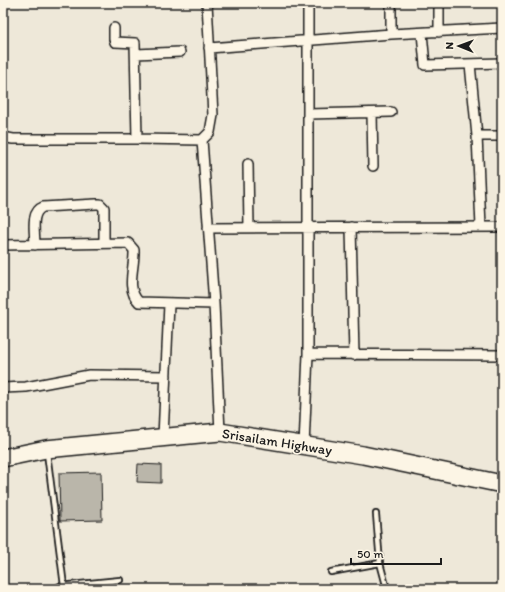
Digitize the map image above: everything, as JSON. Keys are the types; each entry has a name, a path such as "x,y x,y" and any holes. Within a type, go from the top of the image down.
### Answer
{"highway":[{"name":"Srisailam Highway","path":"3,458 46,449 220,432 363,455 502,484"}],"street":[{"path":"3,137 12,139 202,140 210,132 213,115 207,3"},
{"path":"304,446 308,354 308,3"},
{"path":"390,34 391,3"},
{"path":"439,3 439,32"},
{"path":"114,28 114,40 134,42 136,54 137,139"},
{"path":"210,48 390,34 502,28"},
{"path":"422,33 425,65 502,63"},
{"path":"136,54 180,52"},
{"path":"470,64 477,136 481,227"},
{"path":"308,114 391,112"},
{"path":"372,113 373,166"},
{"path":"477,136 502,136"},
{"path":"202,140 214,304 220,432"},
{"path":"248,164 249,228"},
{"path":"35,244 35,213 38,208 96,204 100,204 104,208 104,243"},
{"path":"351,227 354,356"},
{"path":"208,228 502,227"},
{"path":"3,245 128,244 132,246 134,255 131,290 139,302 214,304"},
{"path":"162,437 169,304"},
{"path":"308,354 354,356 502,355"},
{"path":"3,388 26,387 90,374 166,376"}],"lane":[{"path":"46,449 64,586"},
{"path":"376,514 380,563 387,589"},
{"path":"332,572 380,563"},
{"path":"55,589 64,586 120,580"}],"building":[{"path":"138,464 161,465 161,483 137,482"},
{"path":"101,472 102,520 60,521 59,473"}]}
